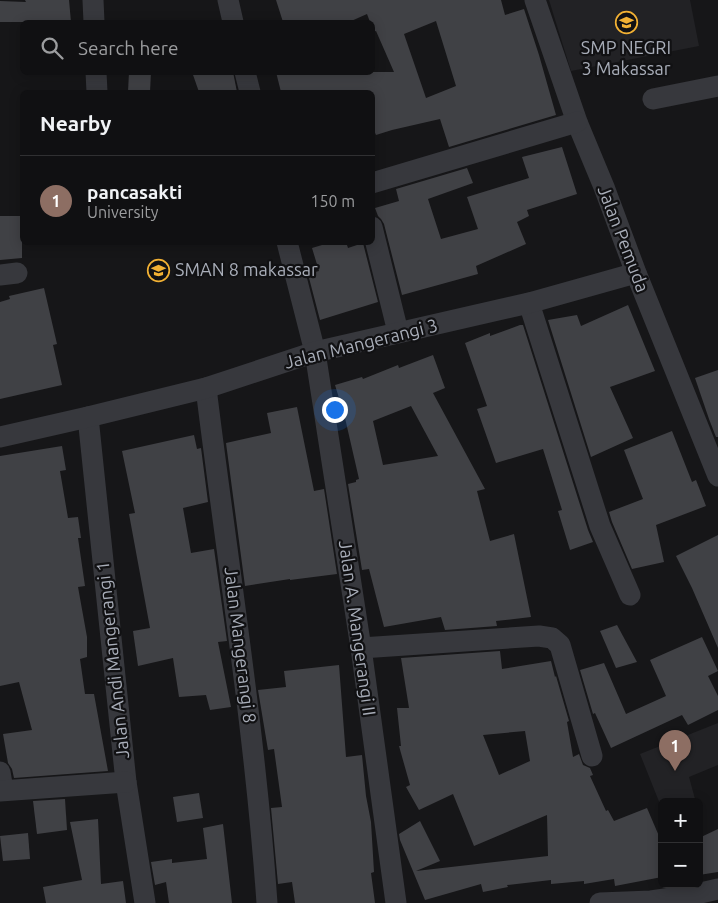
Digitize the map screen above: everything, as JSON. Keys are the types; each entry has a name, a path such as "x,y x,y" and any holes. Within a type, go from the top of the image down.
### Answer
{"street":[{"path":"93,0 94,20"},
{"path":"228,0 233,20"},
{"name":"Jalan Pemuda","path":"535,0 577,122 718,476"},
{"path":"96,75 97,90"},
{"path":"246,75 250,90"},
{"path":"653,99 718,86"},
{"path":"375,182 577,122"},
{"path":"375,240 398,332"},
{"name":"Jalan A. Mangerangi II","path":"288,245 315,352 361,648 396,903"},
{"name":"Jalan Mangerangi 3","path":"0,437 206,388 315,352 529,303 636,273"},
{"path":"529,303 600,526 630,595"},
{"name":"Jalan Mangerangi 8","path":"206,388 254,755 267,903"},
{"name":"Jalan Andi Mangerangi 1","path":"88,417 126,782 144,903"},
{"path":"361,648 539,636 552,638 560,645 592,756"},
{"path":"1,785 126,782"},
{"path":"601,903 651,901 718,889"}],"shaded area":[{"name":"SMP NEGRI 3 Makassar","path":"549,0 690,0 699,46 571,71"},
{"path":"718,723 718,765 689,777 695,798 658,799 640,754"}],"building":[{"path":"25,0 69,0 71,20 0,22 0,1 26,2"},
{"path":"276,0 501,0 505,15 524,9 556,115 449,147 440,119 376,135 375,90 280,90 277,75 375,75 375,72 394,72 375,31 375,20 369,20 367,14 354,20 282,20","holes":["436,21 456,86 426,98 404,34"]},
{"path":"129,75 151,75 150,90 128,90"},
{"path":"193,75 234,75 237,90 198,90"},
{"path":"562,147 577,194 527,210 529,216 517,222 526,244 476,266 478,274 402,295 384,224 375,208 399,201 396,189 467,168 473,183 428,199 441,239 478,229 467,197 529,178 522,157"},
{"path":"0,216 20,216 22,258 0,260"},
{"path":"322,245 347,245 348,248 364,245 378,302 320,320 308,274 319,271 312,248"},
{"path":"44,288 57,344 53,345 62,385 0,399 0,302 10,299 9,296"},
{"path":"628,305 655,371 610,387 633,438 591,457 548,320 577,315 581,326"},
{"path":"523,325 593,542 570,550 558,511 562,510 543,449 496,463 477,409 487,406 465,343 490,333 490,336"},
{"path":"433,355 445,388 433,393 485,489 477,491 490,541 514,534 531,617 496,621 497,626 445,630 441,617 384,627 369,569 362,570 348,484 359,479 345,418 335,385 362,377 363,379 398,365 399,368","holes":["411,406 438,456 383,465 373,421"]},
{"path":"718,370 718,437 716,437 695,378"},
{"path":"297,407 314,491 324,489 337,574 245,586 226,443 271,433 267,413"},
{"path":"672,431 692,482 696,480 706,506 656,525 664,562 632,569 609,512 643,499 624,450"},
{"path":"194,435 197,449 201,448 208,502 183,508 191,553 214,549 227,641 218,642 231,707 210,710 206,695 179,697 173,658 138,666 133,631 150,628 129,514 135,513 122,451"},
{"path":"62,446 66,470 60,471 68,518 78,517 81,538 78,538 85,586 78,587 87,637 87,657 80,659 85,694 94,694 108,771 14,778 8,763 3,734 32,730 19,682 0,686 0,456"},
{"path":"718,535 718,648 676,556"},
{"path":"617,625 637,662 616,668 600,631"},
{"path":"702,637 718,671 708,676 718,696 718,710 688,725 682,715 611,748 595,713 593,714 580,670 604,663 626,714 666,696 650,660"},
{"path":"500,651 502,669 551,661 569,721 567,722 573,757 579,754 583,765 590,768 593,775 590,776 606,811 608,810 614,821 647,808 658,834 658,878 615,886 614,879 584,884 584,881 551,884 551,880 507,885 508,887 483,892 481,884 425,900 399,834 420,821 440,861 416,871 548,856 547,815 474,846 453,794 419,810 406,787 410,785 399,746 401,746 397,708 409,708 401,658","holes":["525,731 530,761 499,775 483,735"]},
{"path":"339,665 346,757 362,755 371,822 374,872 371,873 375,903 295,903 292,882 278,884 271,808 282,807 274,749 268,750 258,690 286,687 284,671"},
{"path":"199,793 203,818 177,822 173,797"},
{"path":"65,799 67,830 37,834 33,801"},
{"path":"98,819 101,884 123,881 126,903 46,903 43,887 82,880 70,822"},
{"path":"223,824 232,903 169,903 166,882 155,885 151,862 172,859 172,863 207,859 203,828"},
{"path":"718,829 718,872 703,874 703,836"},
{"path":"28,833 30,859 3,861 0,836"}],"place":[{"name":"SMP NEGRI 3 Makassar","path":"626,23"},
{"name":"SMAN 8 makassar","path":"159,270"},
{"name":"pancasakti","path":"675,771"}]}
